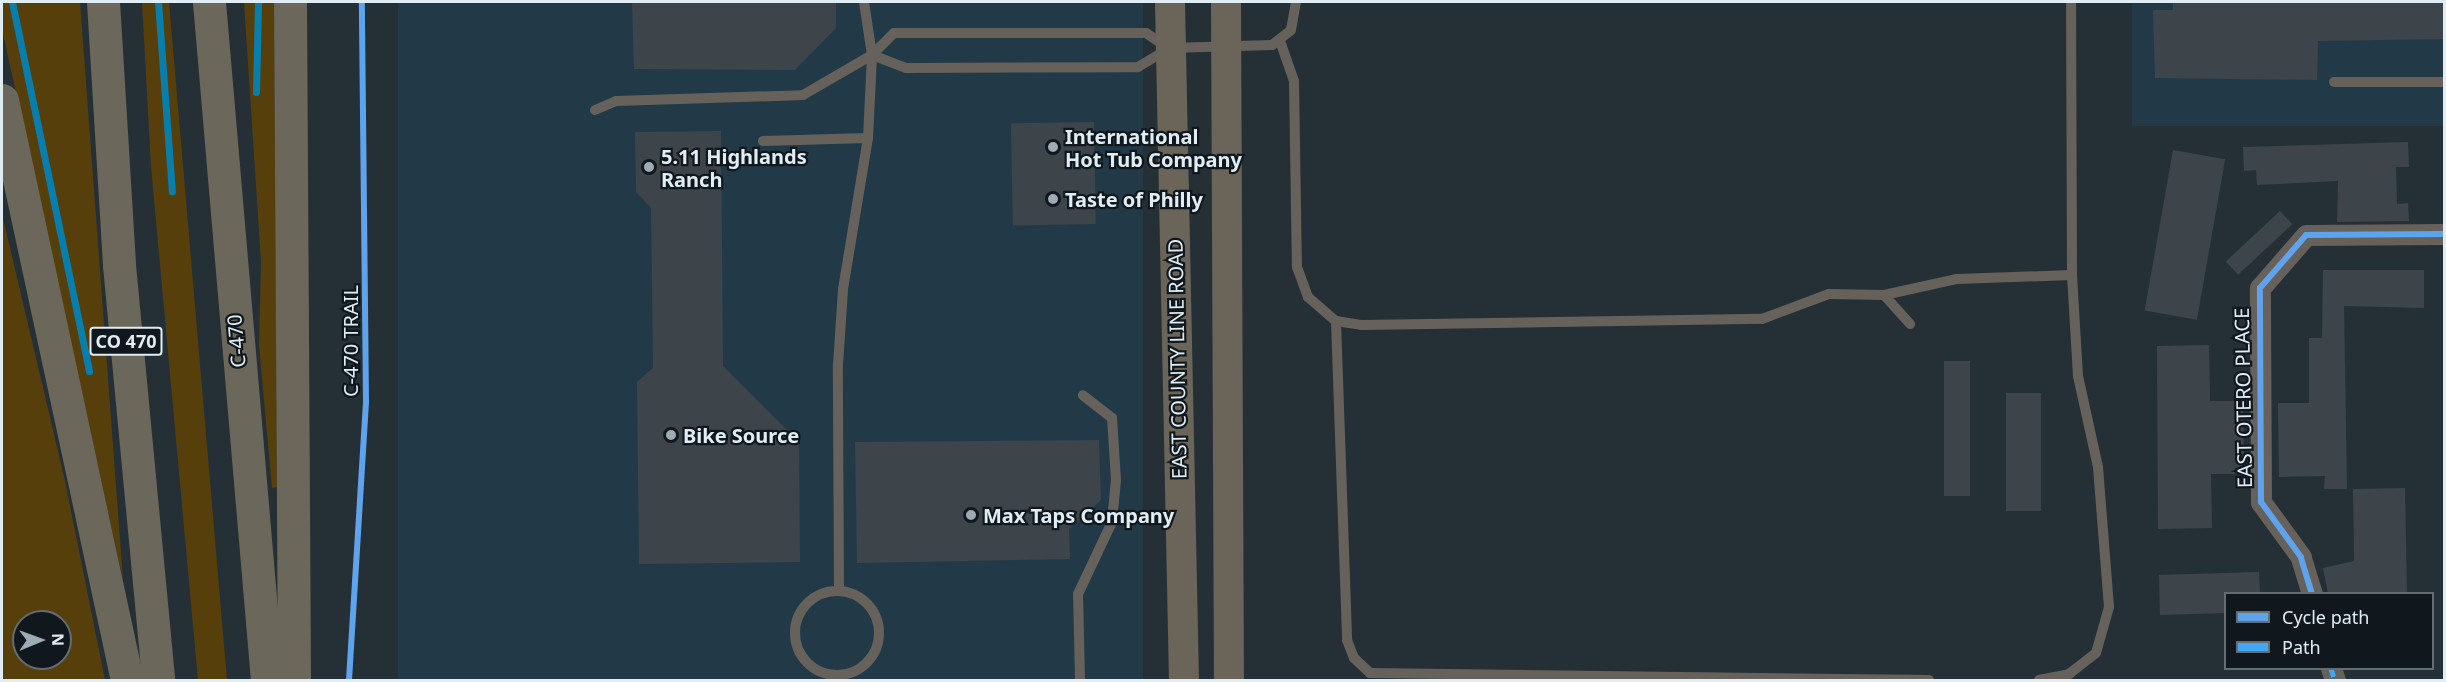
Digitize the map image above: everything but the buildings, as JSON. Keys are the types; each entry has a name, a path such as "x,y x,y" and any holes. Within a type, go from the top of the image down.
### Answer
{"highway":[{"name":"CO 470","path":"103,2 118,254 158,681"},
{"name":"C-470","path":"209,2 267,681"},
{"path":"290,2 294,681"},
{"path":"2,100 128,681"}],"main road":[{"name":"EAST COUNTY LINE ROAD","path":"1170,2 1184,681"},
{"path":"1226,2 1229,681"}],"street":[{"name":"EAST OTERO PLACE","path":"2311,592 2301,558 2261,502 2260,288 2307,236 2445,234"}],"lane":[{"path":"839,590 840,316 868,138 872,55 864,2"},
{"path":"872,55 906,68 1138,67 1170,48 1226,47 1280,42 1291,30 1296,2"},
{"path":"2039,681 2069,674 2096,653 2109,607 2098,466 2078,376 2072,275 2071,2"},
{"path":"595,110 616,101 803,95 872,55 894,33 927,31 1146,33 1170,48"},
{"path":"1280,42 1293,69 1297,267 1308,297 1336,321 1361,325 1762,318 1829,294 1884,295 1958,279 2072,275"},
{"path":"2334,82 2445,82"},
{"path":"763,141 868,138"},
{"path":"1884,295 1910,324"},
{"path":"1336,321 1347,640 1354,658 1370,673 1929,681"},
{"path":"1080,681 1078,594 1112,522 1116,480 1112,418 1083,395"},
{"path":"839,590 866,601 879,634 864,666 836,675 812,666 795,631 804,607 839,590"}],"shaded area":[{"path":"2,2 80,2 123,580 2,29"},
{"path":"142,2 169,2 227,680 198,680 151,166"},
{"path":"244,2 274,2 277,487 272,488 259,345 261,262"},
{"path":"398,2 1143,2 1143,680 398,680"},
{"path":"2132,2 2444,2 2444,126 2132,126"},
{"path":"2,214 65,481 105,680 2,680"}],"waterway":[{"path":"12,2 89,371"},
{"path":"158,2 172,191"},
{"path":"256,92 258,2"}],"marked path":[{"path":"2332,670 2335,680"}],"cycle path":[{"name":"C-470 TRAIL","path":"349,680 366,401 362,2"},
{"path":"2311,592 2301,557 2261,502 2260,288 2306,235 2444,234"}],"place":[{"name":"International Hot Tub Company","path":"1053,147"},
{"name":"5.11 Highlands Ranch","path":"649,167"},
{"name":"Taste of Philly","path":"1053,199"},
{"name":"Bike Source","path":"671,435"},
{"name":"Max Taps Company","path":"971,515"}]}
